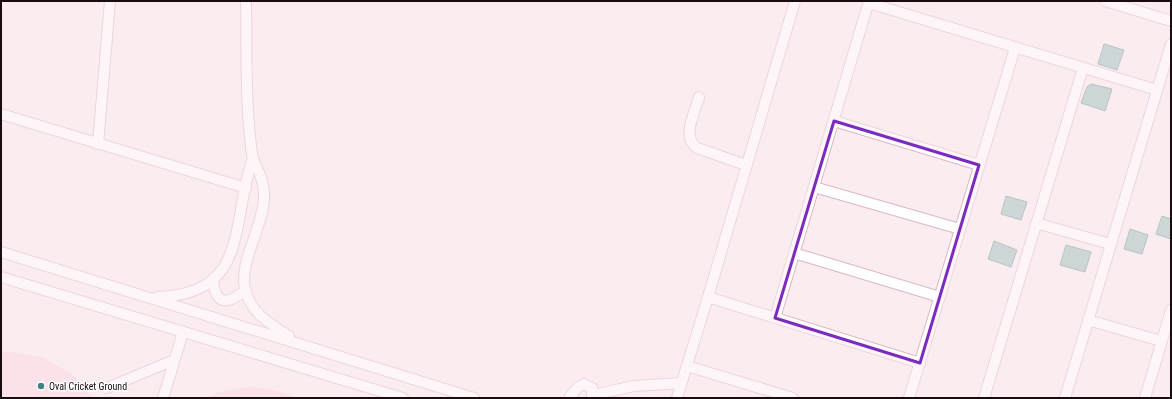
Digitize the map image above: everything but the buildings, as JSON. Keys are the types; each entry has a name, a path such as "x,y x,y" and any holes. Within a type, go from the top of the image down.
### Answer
{"street":[{"path":"98,144 110,1"},
{"path":"246,1 248,116 253,158 261,177 264,197 261,218 245,272 246,290 249,299 259,315 298,342"},
{"path":"677,398 796,1"},
{"path":"1105,1 1171,21"},
{"path":"775,318 869,2 1156,90"},
{"path":"1065,398 1171,44"},
{"path":"909,398 1015,48"},
{"path":"984,398 1082,68"},
{"path":"699,97 689,131 691,143 697,148 746,165"},
{"path":"1,114 246,188"},
{"path":"834,121 979,165"},
{"path":"146,297 180,295 195,290 213,280 226,263 231,253 240,222 253,158"},
{"path":"814,187 960,229"},
{"path":"1036,223 1110,244"},
{"path":"1,252 298,342 474,398"},
{"path":"794,253 940,297"},
{"path":"1,277 403,398"},
{"path":"213,280 217,296 225,301 234,299 246,290"},
{"path":"708,297 920,363"},
{"path":"1145,398 1171,310"},
{"path":"1088,320 1161,341"},
{"path":"163,398 183,332"},
{"path":"107,388 174,360"},
{"path":"687,366 793,398"},
{"path":"569,398 578,387 584,384 592,388 593,397 634,386 681,383"}],"highlighted area":[{"path":"834,121 979,165 920,363 775,318"}],"shaded area":[{"name":"Oval Cricket Ground","path":"8,351 42,357 72,374 92,398 1,398 1,352"},
{"path":"252,386 286,393 295,398 206,398 218,392"}],"place":[{"name":"Oval Cricket Ground","path":"41,386"}]}
